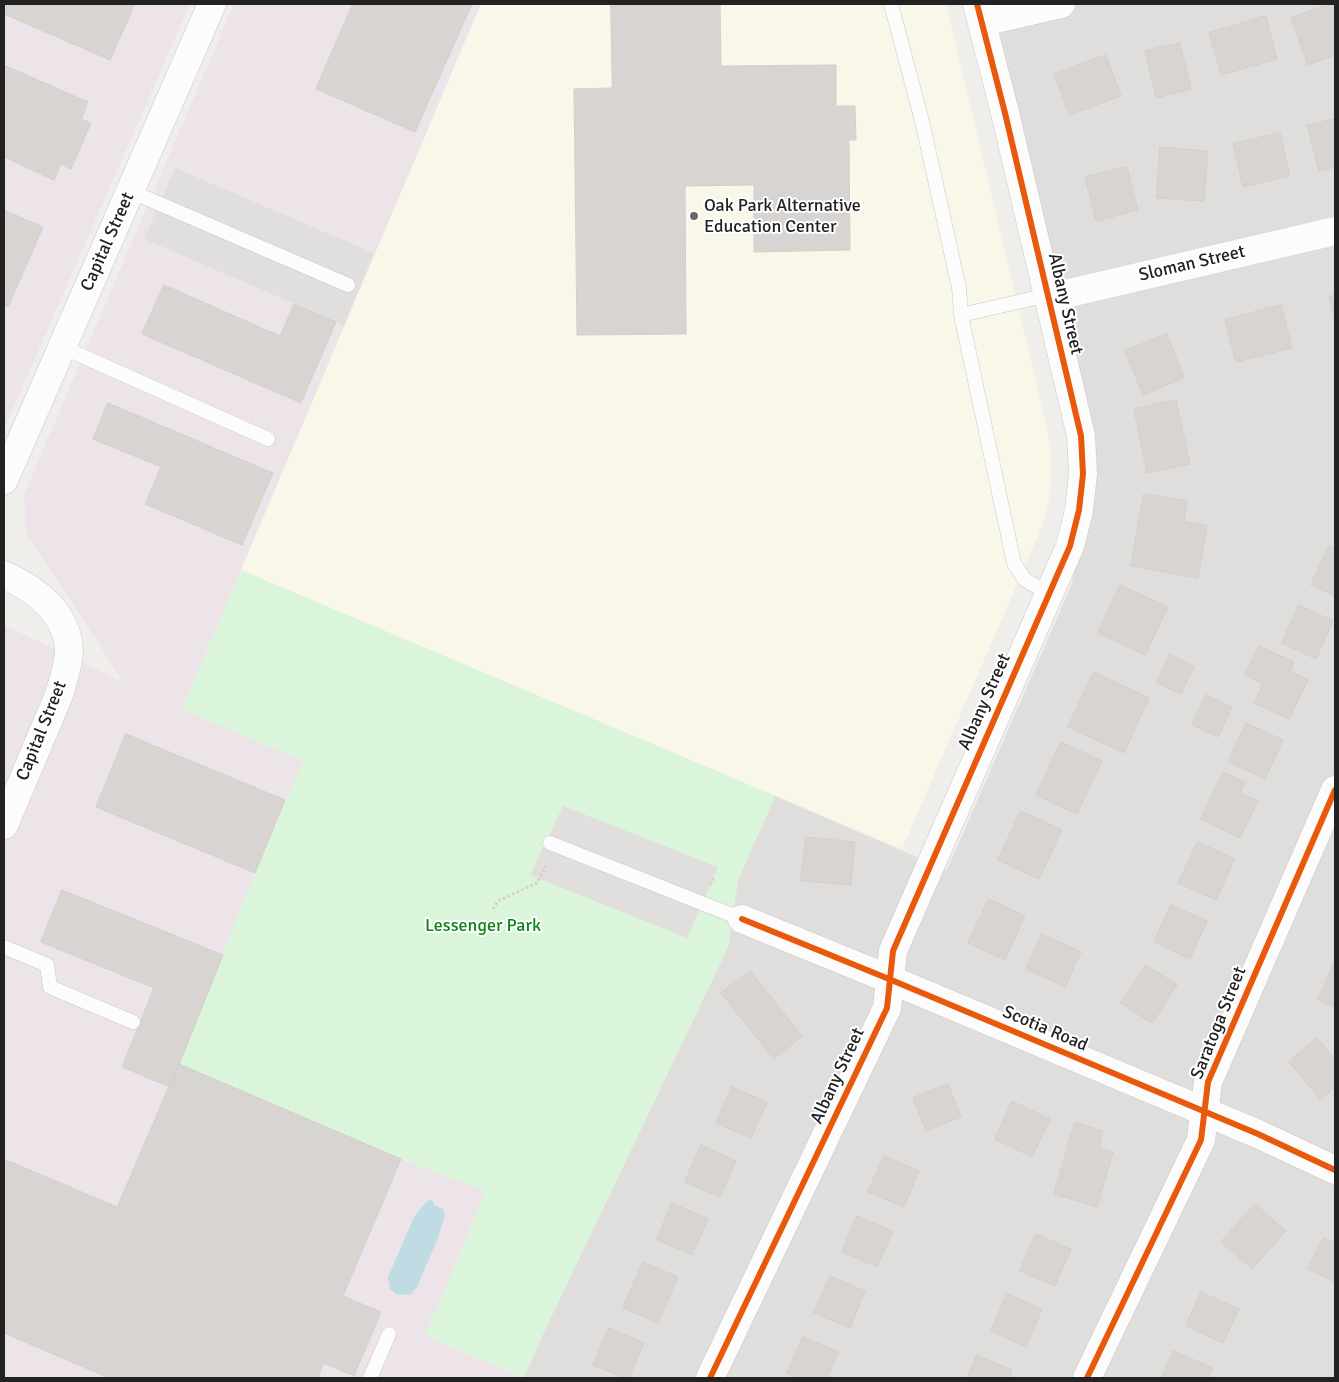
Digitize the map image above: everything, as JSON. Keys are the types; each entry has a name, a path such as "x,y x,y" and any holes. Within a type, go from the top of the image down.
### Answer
{"street":[{"name":"Capital Street","path":"4,480 212,4"},
{"path":"980,13 1061,4"},
{"name":"Albany Street","path":"710,1378 887,1008 889,979 894,951 1070,546 1079,510 1083,474 1081,436 980,13"},
{"name":"Sloman Street","path":"1048,297 1335,230"},
{"name":"Capital Street","path":"4,574 30,588 46,601 67,634 69,654 66,675 59,695 4,825"},
{"name":"Saratoga Street","path":"1087,1378 1201,1140 1208,1082 1335,790"},
{"name":"Scotia Road","path":"742,920 889,979 1204,1111 1335,1170"}],"lane":[{"path":"891,4 922,121 959,288 961,315 1014,563 1024,579 1049,594"},
{"path":"130,191 348,285"},
{"path":"961,315 1048,297"},
{"path":"62,347 268,439"},
{"path":"552,844 742,920"},
{"path":"4,947 47,965 50,987 133,1022"},
{"path":"370,1378 389,1334"}],"path":[{"path":"494,909 498,901 538,884 552,844"}],"shaded area":[{"path":"4,4 190,4 4,429"},
{"path":"234,4 481,4 182,709 303,761 255,873 223,955 401,1159 486,1191 425,1336 524,1378 4,1378 4,625 123,682 26,534 24,494"},
{"name":"Oak Park Alternative Education Center","path":"481,4 946,4 1047,428 1051,455 1051,483 1047,511 1038,536 902,849 241,570"},
{"path":"972,4 1335,4 1335,1378 524,1378 542,1336 728,947 738,880 775,796 947,870 1071,586 1081,546 1085,514"},
{"path":"175,168 374,253 344,325 144,239"},
{"path":"563,806 718,867 687,938 530,875"}],"green space":[{"name":"Lessenger Park","path":"241,570 775,796 738,880 728,947 542,1336 524,1378 425,1336 486,1191 401,1159 179,1064 255,873 303,761 182,709"}],"water":[{"path":"432,1200 435,1206 443,1209 445,1215 438,1238 417,1287 410,1295 396,1294 390,1289 388,1277 414,1217 427,1201"}],"building":[{"path":"4,4 135,4 110,60 4,14"},
{"path":"353,4 472,4 415,132 316,89"},
{"path":"611,4 720,4 721,66 836,65 836,106 855,106 856,140 849,140 850,250 754,252 754,185 685,186 686,334 577,335 574,89 612,88"},
{"path":"1330,4 1335,4 1335,55 1308,65 1291,18"},
{"path":"1266,16 1277,59 1221,75 1209,33"},
{"path":"1180,43 1191,89 1156,98 1145,51"},
{"path":"1106,55 1121,96 1069,115 1054,74"},
{"path":"4,65 88,102 81,119 91,123 71,169 61,164 54,180 4,157"},
{"path":"1335,119 1335,167 1319,171 1307,126"},
{"path":"1280,133 1290,176 1243,187 1233,144"},
{"path":"1160,147 1208,151 1204,201 1157,198"},
{"path":"1127,167 1138,210 1096,221 1085,177"},
{"path":"4,210 43,227 8,307 4,305"},
{"path":"164,285 280,336 294,304 336,322 301,403 142,334"},
{"path":"1335,295 1335,322 1329,297"},
{"path":"1281,305 1292,348 1236,362 1225,320"},
{"path":"1167,334 1184,378 1143,395 1125,351"},
{"path":"1176,400 1190,464 1147,473 1134,409"},
{"path":"108,403 273,473 242,545 145,504 161,467 93,439"},
{"path":"1144,494 1187,501 1184,521 1207,526 1198,578 1131,566"},
{"path":"1329,546 1335,548 1335,596 1311,585"},
{"path":"1120,585 1168,607 1145,655 1098,633"},
{"path":"1299,605 1333,621 1316,659 1282,643"},
{"path":"1259,646 1294,662 1290,671 1308,680 1289,719 1254,703 1263,684 1245,675"},
{"path":"1170,654 1194,666 1181,694 1157,683"},
{"path":"1094,672 1149,698 1124,753 1068,727"},
{"path":"1206,695 1232,707 1218,737 1192,725"},
{"path":"1246,723 1283,740 1265,779 1228,762"},
{"path":"126,734 285,800 255,873 96,807"},
{"path":"1061,742 1102,761 1077,814 1036,795"},
{"path":"1223,772 1245,782 1240,793 1258,801 1240,838 1201,819"},
{"path":"1021,811 1062,830 1039,879 998,860"},
{"path":"806,837 855,842 851,885 801,881"},
{"path":"1198,842 1235,859 1216,900 1178,883"},
{"path":"62,890 223,955 170,1087 122,1067 154,988 41,942"},
{"path":"989,899 1025,916 1005,960 968,943"},
{"path":"1171,905 1207,921 1190,959 1154,942"},
{"path":"1042,934 1081,952 1065,987 1026,969"},
{"path":"1335,964 1335,1007 1318,1000"},
{"path":"1146,965 1177,985 1152,1023 1121,1003"},
{"path":"750,971 802,1036 774,1059 721,993"},
{"path":"1317,1038 1335,1059 1335,1087 1321,1100 1289,1062"},
{"path":"179,1064 401,1159 343,1296 381,1312 354,1376 324,1363 317,1378 109,1378 4,1333 4,1159 117,1207"},
{"path":"948,1084 961,1117 926,1131 913,1098"},
{"path":"732,1087 767,1102 751,1138 716,1123"},
{"path":"1012,1101 1050,1119 1032,1157 995,1139"},
{"path":"1075,1122 1103,1131 1099,1148 1113,1152 1097,1207 1054,1194"},
{"path":"701,1145 736,1161 720,1197 685,1182"},
{"path":"884,1156 919,1171 904,1207 868,1192"},
{"path":"672,1203 708,1219 692,1255 657,1240"},
{"path":"1255,1204 1286,1231 1252,1269 1221,1242"},
{"path":"857,1216 893,1231 877,1267 842,1252"},
{"path":"1036,1234 1071,1249 1055,1286 1020,1271"},
{"path":"1324,1238 1335,1243 1335,1282 1308,1269"},
{"path":"643,1262 678,1277 658,1323 623,1308"},
{"path":"830,1276 865,1291 850,1328 814,1313"},
{"path":"1201,1292 1239,1309 1223,1343 1186,1326"},
{"path":"1007,1294 1042,1309 1026,1347 991,1331"},
{"path":"609,1328 644,1343 629,1378 593,1365"},
{"path":"803,1337 839,1352 827,1378 799,1378 787,1373"},
{"path":"1173,1351 1213,1368 1208,1378 1162,1378"},
{"path":"977,1355 1012,1370 1009,1378 967,1378"}],"cycle path":[{"path":"710,1378 887,1008 893,951 1070,546 1079,510 1083,474 1081,436 1005,113 977,4"},
{"path":"1087,1378 1201,1140 1208,1082 1335,790"},
{"path":"742,919 1258,1134 1335,1170"}],"place":[{"name":"Oak Park Alternative Education Center","path":"694,216"}]}
